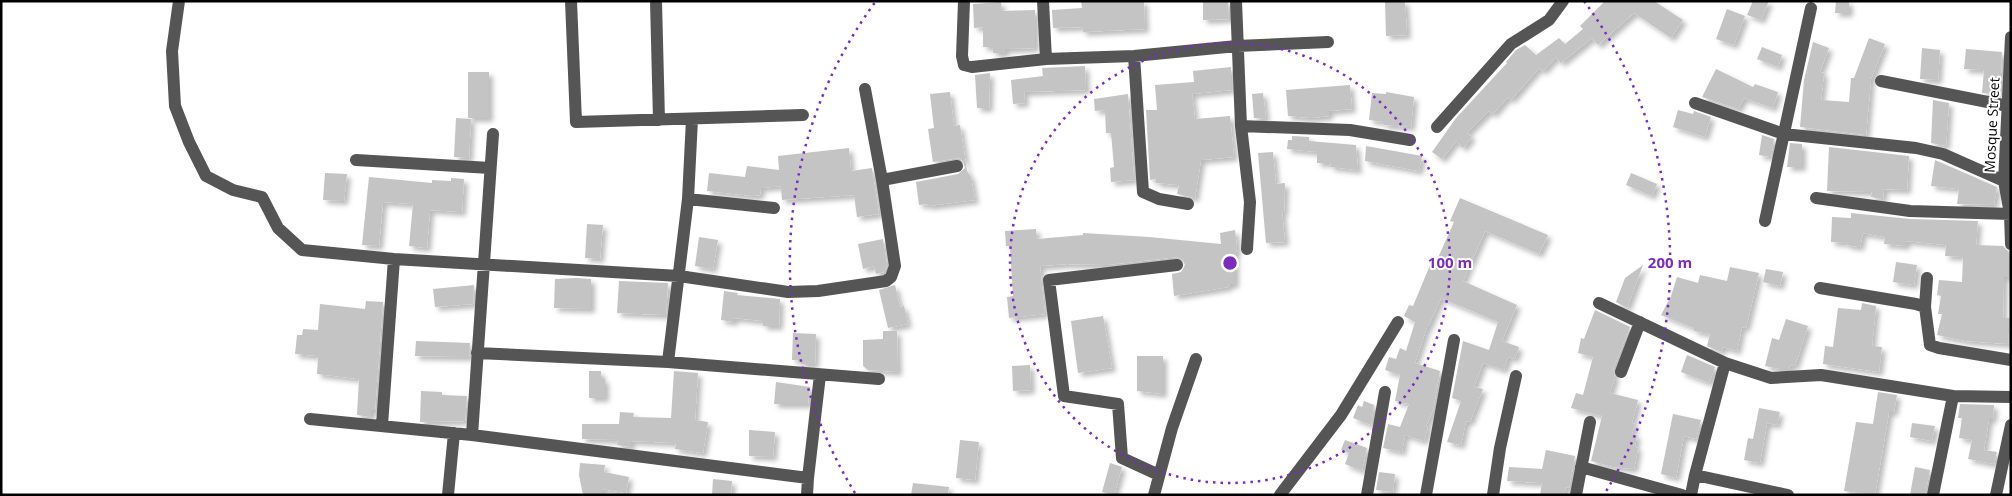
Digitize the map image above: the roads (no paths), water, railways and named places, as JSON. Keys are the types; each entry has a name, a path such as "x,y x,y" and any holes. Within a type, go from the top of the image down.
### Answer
{"street":[{"path":"179,1 172,52 175,106 189,142 206,176 232,190 262,197 278,228 302,250 394,259 679,276 788,292 818,291 886,281 890,277 894,266 882,180 865,89"},
{"path":"571,1 576,122 803,115"},
{"path":"656,1 659,120"},
{"path":"964,1 962,63 967,66 1046,59 1134,56 1237,46 1328,42"},
{"path":"1043,1 1046,59"},
{"path":"1236,1 1241,126 1250,202 1247,249"},
{"path":"1437,127 1511,44 1549,20 1563,1"},
{"path":"1766,220 1811,8"},
{"name":"Mosque Street","path":"2011,38 2004,181 2010,214 2011,244"},
{"path":"1134,56 1144,192 1159,199 1188,204"},
{"path":"1882,82 2008,106"},
{"path":"1694,103 1784,134 1916,148 1943,154 2004,181"},
{"path":"668,362 688,199 692,119"},
{"path":"1241,126 1350,130 1410,140"},
{"path":"472,435 493,134"},
{"path":"356,160 490,168"},
{"path":"882,180 957,166"},
{"path":"1816,198 1910,211 2010,214"},
{"path":"688,199 774,208"},
{"path":"382,425 394,259"},
{"path":"1160,475 1122,458 1118,404 1064,396 1049,280 1177,265"},
{"path":"1927,278 1924,308 1930,345 2011,360"},
{"path":"1820,288 1916,304 1924,308"},
{"path":"1599,303 1725,363 1771,378 1821,375 1953,396 2011,397"},
{"path":"1280,495 1341,414 1398,322"},
{"path":"1621,372 1640,322"},
{"path":"1426,495 1454,340"},
{"path":"477,353 668,362 879,379"},
{"path":"1154,495 1172,428 1196,359"},
{"path":"1691,495 1694,475 1725,363"},
{"path":"807,495 820,375"},
{"path":"1493,495 1500,448 1516,376"},
{"path":"1367,495 1385,392"},
{"path":"1933,495 1953,396"},
{"path":"310,419 472,435 808,478"},
{"path":"1576,495 1590,422"},
{"path":"1996,495 2011,424"},
{"path":"448,495 454,433"},
{"path":"1581,467 1682,495"},
{"path":"1694,475 1788,495"}]}
